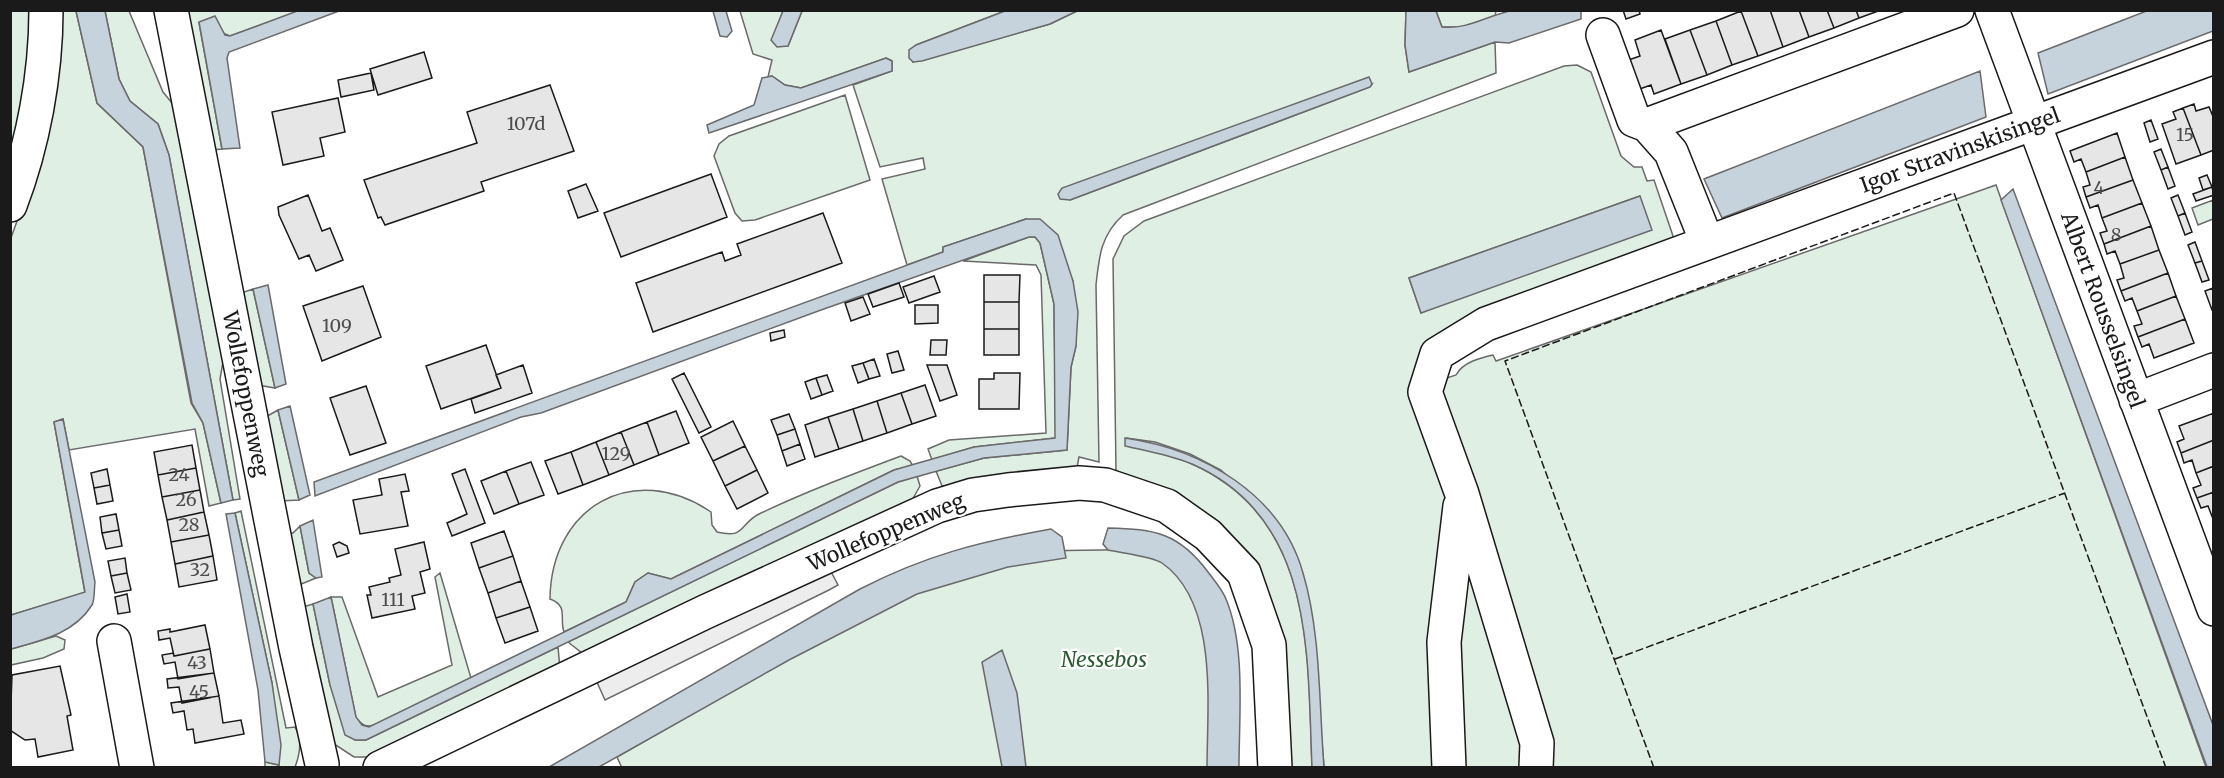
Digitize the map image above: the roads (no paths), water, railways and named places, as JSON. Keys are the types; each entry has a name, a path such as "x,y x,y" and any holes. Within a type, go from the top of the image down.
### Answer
{"street":[{"path":"10,205 32,129 43,71 46,10"},
{"name":"Wollefoppenweg","path":"171,10 296,648 325,766"},
{"path":"1647,125 1958,10"},
{"name":"Albert Rousselsingel","path":"1992,10 2214,609"},
{"path":"1604,35 1634,120 1647,125 1671,152 1707,242"},
{"name":"Igor Stravinskisingel","path":"1536,768 1537,742 1462,494 1425,392 1437,354 1486,324 2214,57"},
{"path":"2136,400 2213,370"},
{"name":"Wollefoppenweg","path":"380,768 705,612 937,506 973,495 1079,483 1104,485 1167,506 1208,535 1244,573 1269,645 1275,768"},
{"path":"1449,768 1444,642 1462,494"},
{"path":"114,641 137,768"}],"park label":[{"name":"Nessebos","path":"1104,659"}]}
